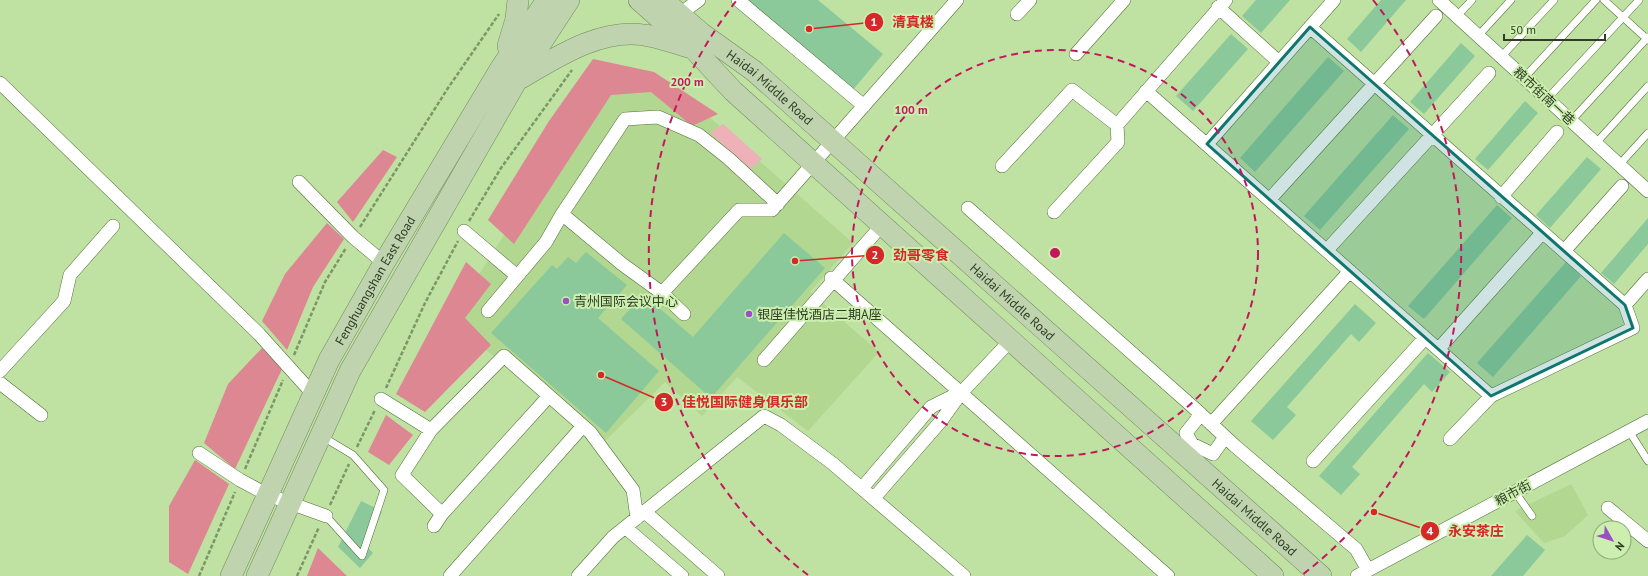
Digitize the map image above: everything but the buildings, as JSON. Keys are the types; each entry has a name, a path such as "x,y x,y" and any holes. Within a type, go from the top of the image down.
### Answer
{"main road":[{"path":"518,0 509,74 571,49 614,34 643,34 697,41 690,3"},
{"name":"Fenghuangshan East Road","path":"257,576 350,371 547,0"},
{"name":"Fenghuangshan East Road","path":"231,576 329,360 384,263 509,74 569,0"},
{"name":"Haidai Middle Road","path":"639,0 697,41 754,71 833,142 1188,449 1321,576"},
{"name":"Haidai Middle Road","path":"663,0 697,41 732,91 1273,576"}],"street":[{"path":"738,0 864,106"},
{"path":"662,293 739,210 772,210 957,0"},
{"path":"1017,14 1030,0"},
{"path":"1076,54 1124,0"},
{"path":"1207,144 1334,0"},
{"name":"粮市街南一巷","path":"1439,0 1619,165 1646,186"},
{"path":"1054,212 1118,142 1117,125 1224,2 1279,62"},
{"path":"1270,199 1436,16"},
{"path":"1310,27 1625,305 1633,328 1491,396 1450,439"},
{"path":"1327,250 1489,73"},
{"path":"0,83 259,334 313,394"},
{"path":"1002,166 1072,90 1117,125"},
{"path":"1146,91 1270,199 1491,396"},
{"path":"488,310 546,242 562,214 625,120 658,117 700,135 728,158 778,204"},
{"path":"1501,197 1557,132"},
{"path":"299,182 354,237 384,263"},
{"path":"1564,252 1622,186"},
{"path":"968,208 1356,550 1363,573"},
{"path":"562,214 622,264 662,293 684,314"},
{"path":"764,360 882,225"},
{"path":"0,371 64,301 70,275 113,226"},
{"path":"464,231 517,276"},
{"path":"1443,344 1542,232"},
{"path":"1226,437 1213,454 1188,449 1186,433 1206,419 1350,271"},
{"path":"831,278 1168,576"},
{"path":"1625,305 1648,279"},
{"path":"1313,461 1425,338"},
{"path":"874,498 941,421 961,393 1011,340"},
{"path":"442,514 402,475 431,430 504,356 590,432 633,490 641,515 718,576"},
{"path":"0,383 41,415"},
{"path":"862,488 931,407 961,393"},
{"path":"434,526 442,514 550,396"},
{"path":"381,399 431,430"},
{"path":"578,576 613,537 764,416 781,425 832,463 964,576"},
{"name":"粮市街","path":"1363,573 1648,421"},
{"path":"456,574 583,426"},
{"path":"199,453 240,480 268,495 326,516"},
{"path":"1608,508 1648,542"},
{"path":"626,528 682,576"}],"lane":[{"path":"1457,16 1472,0"},
{"path":"1478,36 1511,0"},
{"path":"1502,57 1554,0"},
{"path":"1524,78 1596,0"},
{"path":"1571,121 1647,39 1604,0"},
{"path":"1547,99 1639,0"},
{"path":"1596,143 1648,86"},
{"path":"1619,165 1648,133"},
{"path":"1629,432 1648,461"},
{"path":"321,436 353,455 384,490 362,556 326,516"},
{"path":"1515,492 1532,516"}],"path":[{"path":"199,576 325,282 448,88 500,13"},
{"path":"297,576 425,303 464,231 501,168 573,68"}],"highlighted area":[{"path":"1310,27 1625,305 1633,328 1491,396 1207,144"}],"shaded area":[{"path":"593,59 654,72 718,114 692,126 651,92 611,95 514,244 488,220 549,121"},
{"path":"647,82 698,107 853,243 810,292 879,352 808,431 737,377 702,416 665,382 605,441 449,322 593,94"},
{"path":"723,124 762,159 751,169 710,133"},
{"path":"383,150 397,157 353,222 337,202"},
{"path":"327,223 344,239 313,287 287,350 262,321 285,274"},
{"path":"466,262 491,284 465,318 491,345 425,412 396,394"},
{"path":"262,348 282,369 235,469 204,443 228,384"},
{"path":"386,415 413,435 389,465 368,452"},
{"path":"195,460 229,484 188,574 169,562 169,506"},
{"path":"1571,484 1588,515 1565,536 1544,543 1515,511"},
{"path":"318,548 347,576 307,576"}],"place":[{"name":"清真楼","path":"809,29"},
{"name":"劲哥零食","path":"795,261"},
{"name":"青州国际会议中心","path":"566,301"},
{"name":"银座佳悦酒店二期A座","path":"749,314"},
{"name":"佳悦国际健身俱乐部","path":"601,375"},
{"name":"永安茶庄","path":"1374,512"}]}
